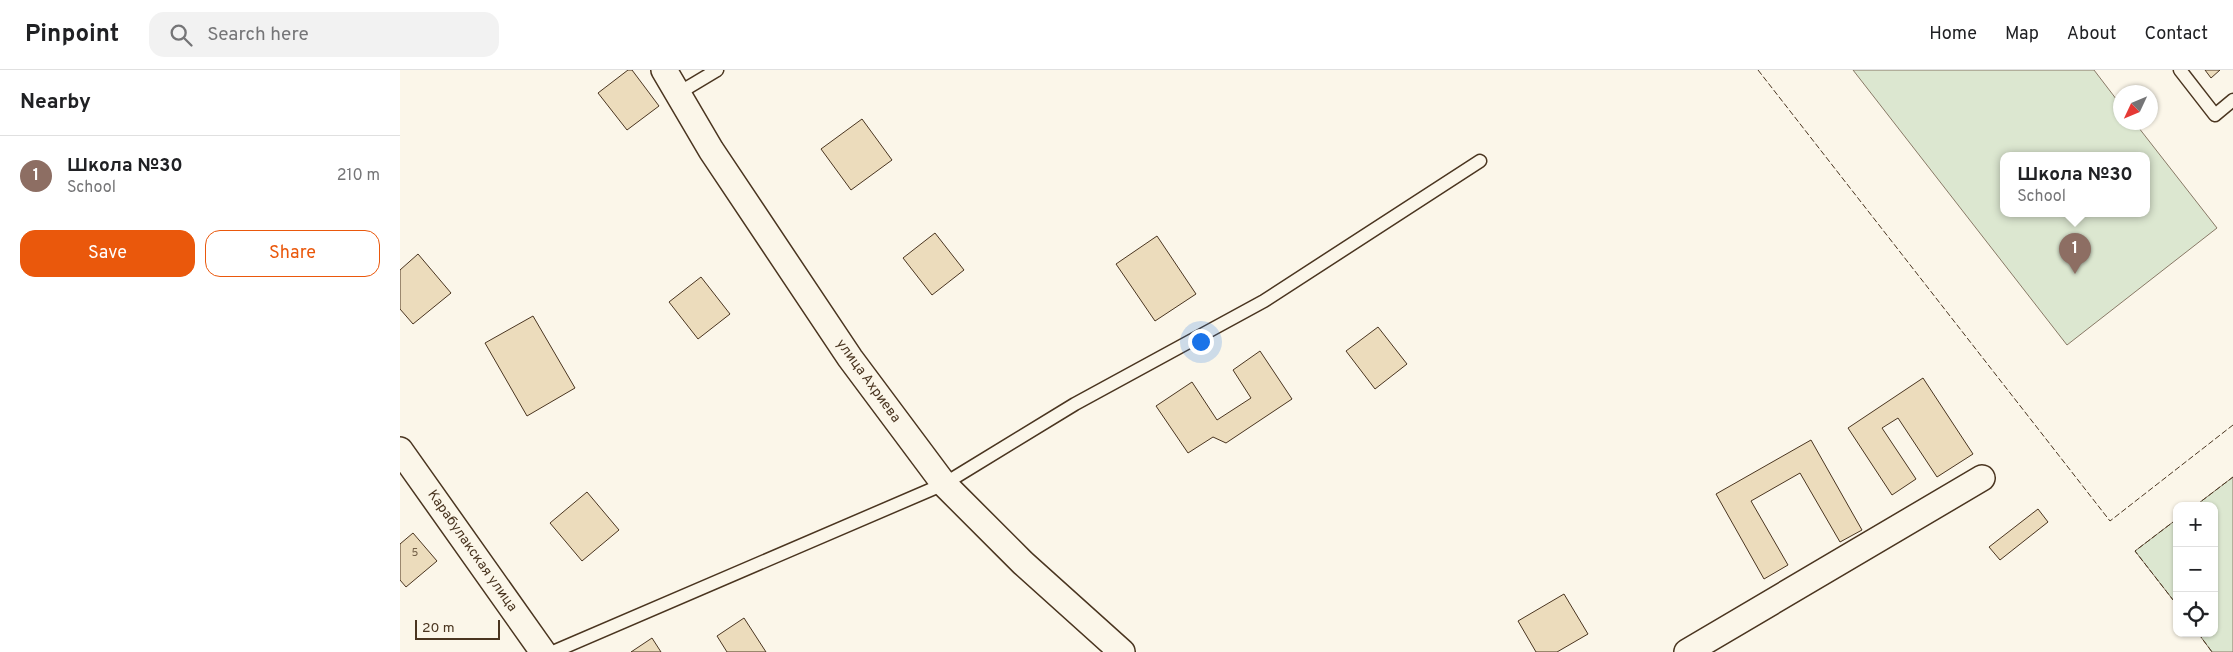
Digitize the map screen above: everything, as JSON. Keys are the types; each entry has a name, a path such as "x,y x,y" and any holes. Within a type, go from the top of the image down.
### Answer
{"street":[{"name":"улица Ахриева","path":"664,70 711,150 850,358 944,484 1023,563 1122,652"},
{"name":"Карабулакская улица","path":"400,450 544,652"},
{"path":"1687,652 1982,478"}],"lane":[{"path":"677,94 717,70"},
{"path":"2180,70 2215,115 2233,100"},
{"path":"553,652 944,484 1075,404 1264,301 1480,161"}],"green space":[{"path":"1853,70 2094,70 2113,95 2113,130 2140,130 2217,228 2067,345"},
{"path":"2233,477 2233,652 2212,652 2201,637 2218,637 2218,502 2200,502"},
{"path":"2173,522 2173,600 2135,551"}],"building":[{"path":"628,70 632,70 659,106 627,130 598,93"},
{"path":"2205,70 2220,70 2211,78"},
{"path":"862,119 892,160 851,190 821,149"},
{"path":"935,233 964,270 932,295 903,258"},
{"path":"1157,236 1196,294 1155,321 1116,264"},
{"path":"418,254 451,293 413,324 400,309 400,270"},
{"path":"701,277 730,314 698,339 669,302"},
{"path":"533,316 575,388 527,416 485,343"},
{"path":"1378,327 1407,364 1375,389 1346,351"},
{"path":"1260,351 1292,399 1226,443 1213,437 1188,453 1156,406 1192,382 1217,420 1251,398 1233,370"},
{"path":"1923,378 1973,454 1937,477 1898,418 1882,428 1916,479 1892,495 1848,428"},
{"path":"1811,440 1862,530 1840,542 1800,473 1751,501 1788,565 1764,579 1716,494"},
{"path":"587,492 619,530 582,561 550,523"},
{"path":"2038,509 2048,522 2000,560 1989,547"},
{"path":"413,533 437,561 406,587 400,580 400,544"},
{"path":"1564,594 1588,634 1557,652 1536,652 1518,621"},
{"path":"744,618 766,652 727,652 717,636"},
{"path":"652,638 661,652 631,652"}],"fence":[{"path":"1758,70 2110,521 2233,425"},
{"path":"2200,502 2233,477"},
{"path":"2173,522 2135,551 2173,600"},
{"path":"2201,637 2212,652"}],"place":[{"name":"Школа №30","path":"2075,274"}]}
